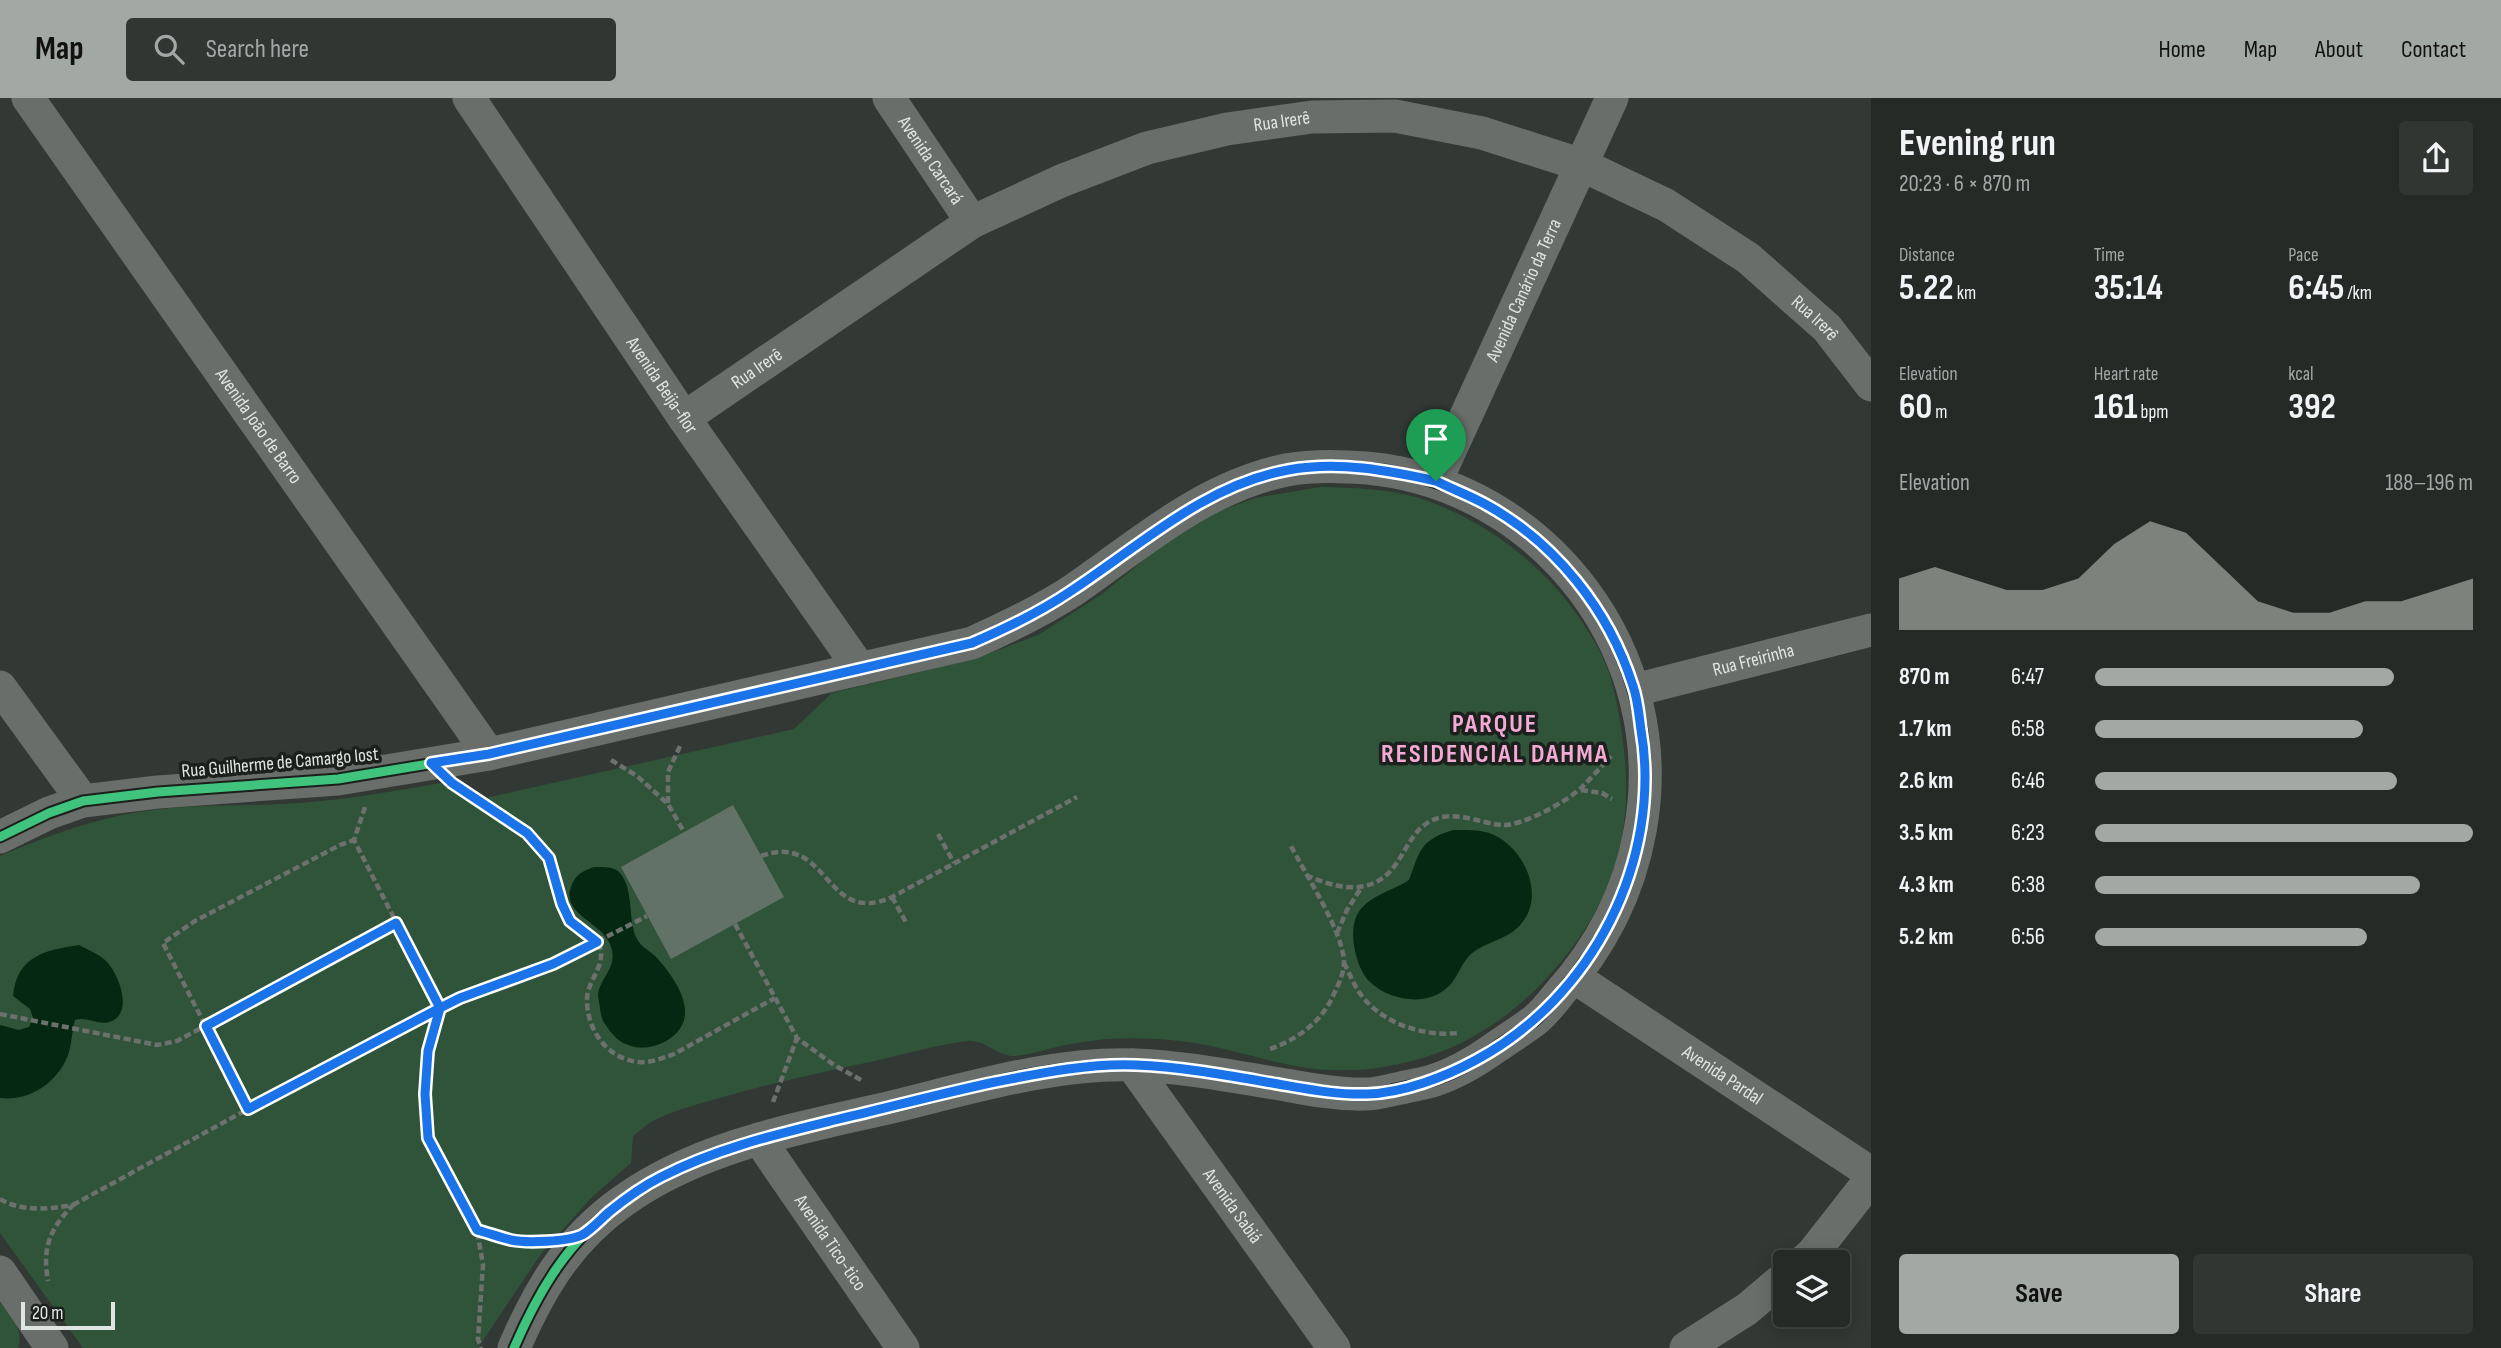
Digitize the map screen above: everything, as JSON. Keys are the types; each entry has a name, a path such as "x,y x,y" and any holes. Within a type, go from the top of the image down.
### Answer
{"street":[{"name":"Avenida João de Barro","path":"28,98 489,754"},
{"name":"Avenida Beija-flor","path":"469,98 684,418 860,669"},
{"name":"Avenida Carcará","path":"890,98 972,222"},
{"name":"Avenida Canário da Terra","path":"1436,481 1612,98"},
{"name":"Rua Irerê","path":"684,418 972,222 1061,181 1147,148 1227,129 1312,117 1395,116 1482,134 1581,165 1666,205 1748,258 1827,328 1871,384"},
{"name":"Rua Guilherme de Camargo Iost","path":"0,837 49,813 83,801 158,792 338,779 489,754 972,643 1029,618 1073,591 1137,543 1193,507 1239,485 1287,470 1338,466 1389,470 1436,481 1486,504 1529,533 1566,568 1597,609 1621,654 1635,690 1645,754 1645,806 1636,856 1618,905 1594,950 1574,977 1538,1018 1481,1058 1435,1080 1369,1094 1324,1092 1202,1071 1132,1065 1070,1069 918,1100 759,1139 705,1157 658,1178 620,1203 581,1236 552,1274 528,1315 514,1348"},
{"name":"Rua Freirinha","path":"1635,690 1871,630"},
{"path":"0,687 83,801"},
{"name":"Avenida Pardal","path":"1574,977 1871,1173"},
{"name":"Avenida Sabiá","path":"1132,1065 1334,1348"},
{"name":"Avenida Tico-tico","path":"759,1139 903,1348"},
{"path":"1815,1250 1871,1180"},
{"path":"0,1272 47,1346"},
{"path":"1686,1348 1747,1309 1773,1287"}],"path":[{"path":"668,804 668,772 690,725 705,705"},
{"path":"563,737 601,754 637,776 668,804 684,832"},
{"path":"431,763 452,783 527,833 549,858 562,904 570,921 597,942 600,964 589,987 588,1013 599,1039 620,1057 639,1062 657,1061 775,998"},
{"path":"1306,875 1327,884 1361,888 1378,881 1393,868 1411,837 1438,818 1455,816 1515,825 1527,821 1580,789"},
{"path":"761,856 777,850 793,852 808,859 842,895 871,903 892,897 1077,797"},
{"path":"937,834 954,863"},
{"path":"248,1109 163,943 195,921 354,840 440,1008 428,1051 425,1094 428,1138 477,1230 483,1265 478,1339 481,1348"},
{"path":"1290,844 1337,934 1344,963 1360,994 1386,1018 1419,1031 1466,1031"},
{"path":"1337,934 1347,909 1361,888"},
{"path":"892,897 907,924"},
{"path":"26,1311 49,1287 45,1264 48,1242 58,1222 73,1205 440,1008 553,964 648,916"},
{"path":"0,1014 157,1045 177,1041 396,923"},
{"path":"735,924 797,1038 834,1065 874,1087 918,1100"},
{"path":"1263,1051 1304,1032 1327,1009 1344,963"},
{"path":"759,1139 797,1038"},
{"path":"0,1199 40,1210 73,1205"},
{"path":"477,1230 515,1241 556,1240 581,1236"}],"shaded area":[{"path":"1320,487 1382,490 1419,498 1476,523 1502,540 1550,581 1570,605 1603,658 1612,681 1625,757 1626,791 1618,854 1608,884 1595,913 1554,970 1518,1005 1478,1034 1430,1056 1357,1070 1301,1067 1210,1046 1166,1040 1098,1040 1014,1056 968,1041 793,1079 684,1108 653,1121 633,1136 631,1163 591,1198 541,1254 478,1348 83,1348 0,1233 0,856 75,827 144,811 318,801 453,781 481,799 794,729 832,693 977,658 1038,635 1102,594 1179,531 1209,515 1255,498"},
{"path":"1453,830 1489,833 1514,850 1522,860 1531,884 1530,909 1513,932 1471,954 1444,991 1422,999 1391,995 1371,983 1360,968 1353,940 1354,922 1361,908 1373,898 1409,880 1427,843"},
{"path":"594,867 614,869 624,879 637,939 666,969 683,998 683,1022 679,1030 665,1042 646,1047 624,1044 612,1034 602,1019 598,994 611,965 610,944 599,930 577,911 569,896 577,876"},
{"path":"79,945 104,959 112,968 122,993 122,1009 118,1016 107,1023 75,1020 69,1052 59,1072 33,1093 22,1097 0,1098 0,1025 19,1030 29,1027 33,1018 30,1009 13,996 20,972 35,957 55,949"},
{"path":"0,1301 18,1329 18,1348 0,1348"}],"building":[{"path":"733,805 784,897 671,959 621,867"}],"cycle path":[{"path":"0,837 49,813 83,801 158,792 338,779 489,754 972,643 1063,597 1201,503 1256,478 1296,468 1367,468 1431,481 1490,507 1541,544 1583,590 1615,643 1636,702 1645,766 1640,831 1620,898 1600,939 1544,1012 1529,1024 1482,1057 1451,1074 1427,1083 1375,1093 1326,1092 1174,1068 1136,1065 1076,1067 1015,1077 754,1140 686,1165 654,1181 604,1216 558,1266 534,1305 514,1348"}],"district":[{"name":"PARQUE RESIDENCIAL DAHMA","path":"1495,739"}],"route":[{"path":"1436,481 1389,470 1338,466 1287,470 1239,485 1193,507 1137,543 1073,591 1029,618 972,643 489,754 431,763 452,783 527,833 549,858 562,904 570,921 597,942 553,964 440,1008 396,923 206,1026 248,1109 440,1008 428,1051 425,1094 428,1138 477,1230 515,1241 556,1240 581,1236 620,1203 658,1178 705,1157 759,1139 918,1100 1070,1069 1132,1065 1202,1071 1324,1092 1369,1094 1435,1080 1481,1058 1538,1018 1574,977 1594,950 1618,905 1636,856 1645,806 1645,754 1635,690 1621,654 1597,609 1566,568 1529,533 1486,504 1436,481"}]}
